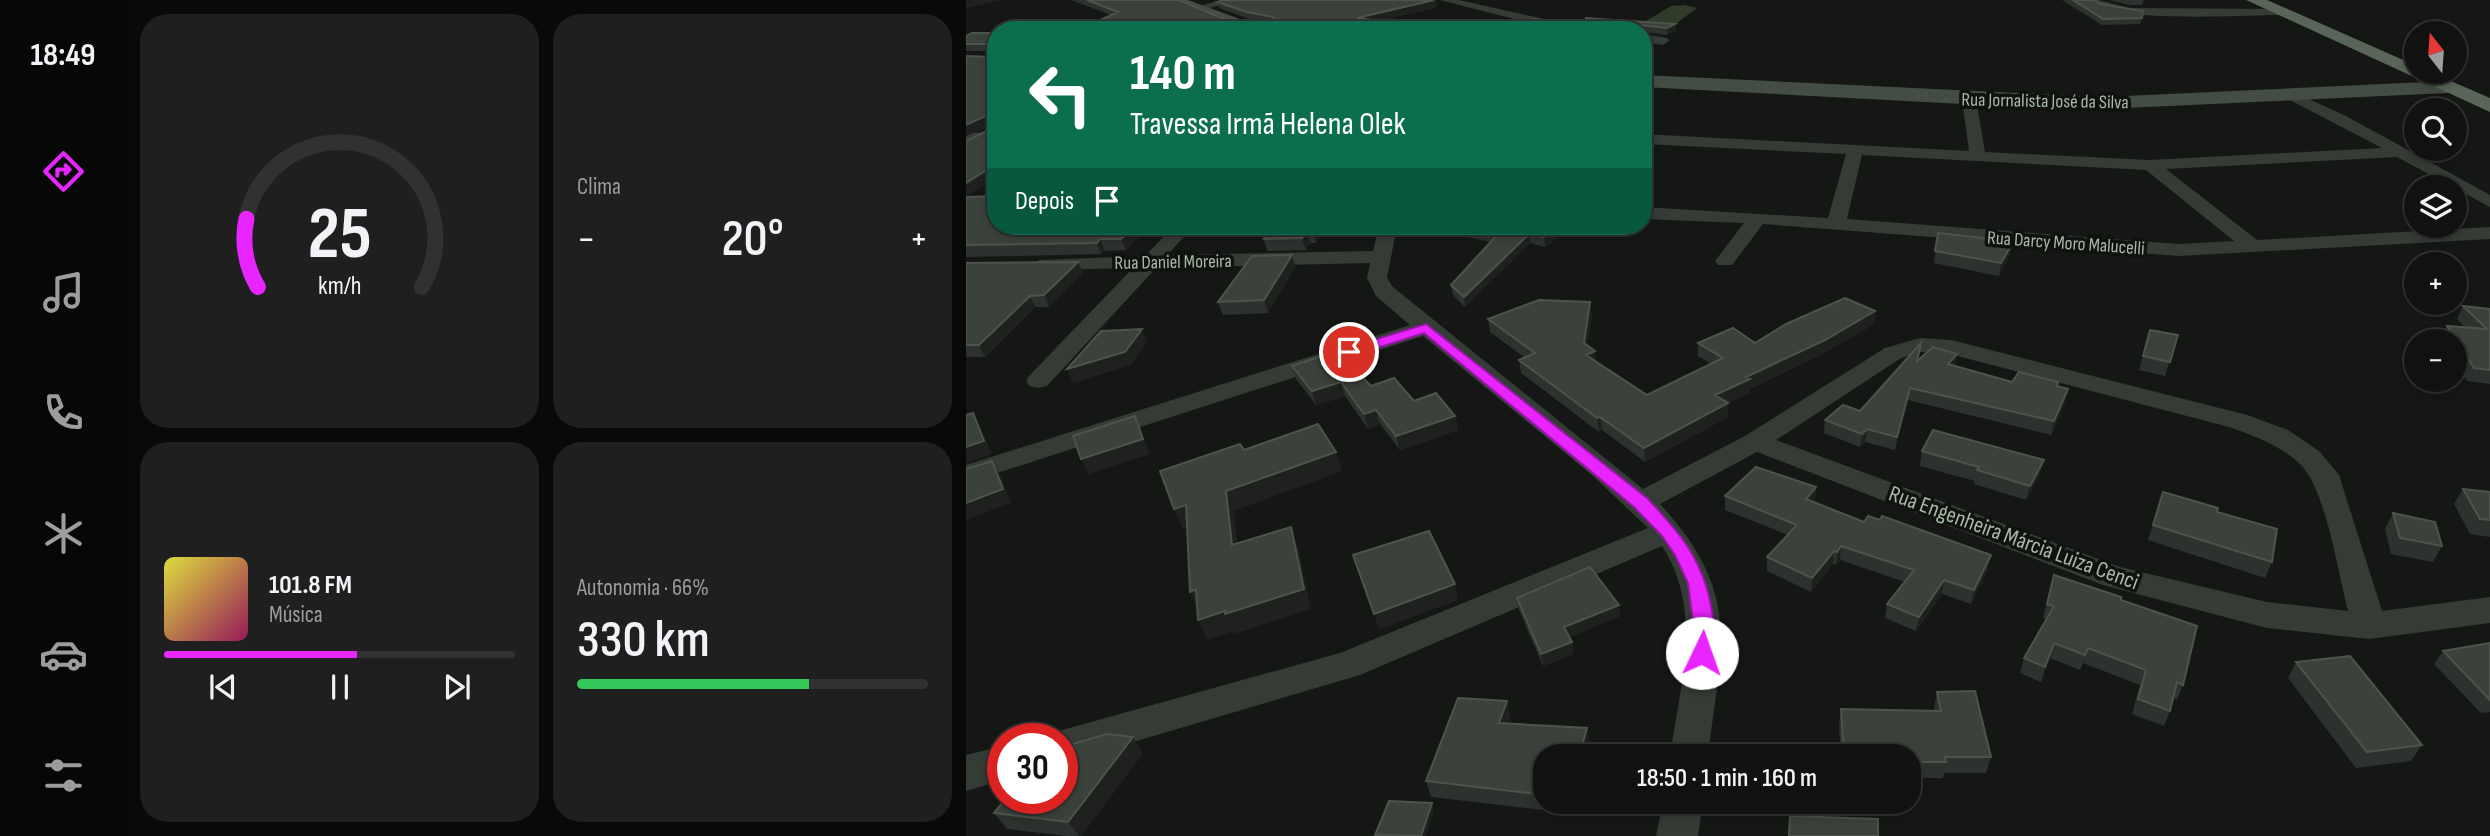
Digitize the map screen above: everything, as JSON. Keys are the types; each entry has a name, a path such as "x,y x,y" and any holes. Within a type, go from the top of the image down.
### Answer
{"highway":[{"path":"2254,0 2490,106"}],"main road":[{"path":"1174,0 1229,21"},
{"name":"Rua Jornalista José da Silva","path":"1652,83 2103,103 2447,87"}],"street":[{"path":"1197,8 1238,0"},
{"path":"1445,0 1534,21"},
{"path":"2090,0 2106,7 2129,11 2280,12"},
{"path":"1652,39 1663,41"},
{"path":"2289,94 2402,152 2490,202"},
{"path":"1969,99 1978,157"},
{"path":"966,146 981,137"},
{"path":"1652,139 2150,165 2402,152"},
{"path":"1836,224 1855,150"},
{"path":"2150,165 2254,247"},
{"name":"Rua Darcy Moro Malucelli","path":"1652,213 1758,218 2168,249 2254,247 2490,233"},
{"path":"1724,261 1758,218"},
{"path":"1038,382 1176,235"},
{"path":"1386,235 1377,278 1384,291 1641,502 1684,553 1698,583 1705,628 1690,744"},
{"name":"Rua Daniel Moreira","path":"1032,265 1380,257"},
{"path":"966,474 1426,328"},
{"path":"1641,502 1755,442 1893,353 1920,345 1951,346 2238,421 2278,436 2309,457 2329,481 2369,626"},
{"name":"Rua Engenheira Márcia Luiza Cenci","path":"1755,442 2114,577 2267,615 2369,626 2490,610"},
{"path":"1078,742 1347,666 1668,532"},
{"path":"966,773 987,767"},
{"path":"1678,836 1681,814"}],"shaded area":[{"path":"1671,6 1697,8 1670,28 1652,26 1652,21 1646,21"}],"building":[{"path":"1087,0 1179,0 1229,21 1098,21 1118,12"},
{"path":"1434,0 1357,18 1380,21 1276,21 1273,17 1217,2"},
{"path":"2073,0 2094,0 2101,4 2143,11 2142,18 2103,19"},
{"path":"1585,18 1630,21 1595,21"},
{"path":"1652,22 1675,24 1667,28 1652,26"},
{"path":"972,33 987,33 987,44 966,44 966,36"},
{"path":"966,56 987,57 987,115 966,125"},
{"path":"987,131 987,170 966,183 966,141"},
{"path":"987,196 987,235 1125,235 1121,239 1100,239 1097,243 966,245 966,197"},
{"path":"1938,233 2002,240 2001,242 2012,244 2001,263 1935,251"},
{"path":"1266,235 1304,235 1302,238 1264,239"},
{"path":"1497,235 1528,235 1464,297 1451,285"},
{"path":"1292,255 1264,300 1218,302 1252,256"},
{"path":"1078,262 1044,295 1030,296 979,345 966,345 966,263"},
{"path":"1845,298 1875,311 1825,340 1746,377 1750,379 1715,395 1728,403 1644,448 1600,417 1597,418 1519,360 1535,353 1488,319 1539,300 1590,302 1584,343 1595,351 1586,355 1647,395 1723,358 1698,343 1733,328 1755,343 1786,324"},
{"path":"2467,306 2490,309 2490,370 2474,368 2467,357 2467,329 2449,329 2447,326 2487,329 2467,310"},
{"path":"1142,329 1125,352 1067,369 1101,331"},
{"path":"2150,330 2178,335 2170,362 2143,356"},
{"path":"1921,343 1917,361 1933,347 1957,354 1948,364 2012,382 2019,372 2058,382 2057,386 2068,389 2054,421 1910,388 1897,437 1867,429 1862,434 1825,420 1843,405 1860,411"},
{"path":"1337,351 1371,386 1394,378 1414,401 1436,393 1455,416 1396,436 1376,410 1364,414 1341,382 1312,391 1292,366"},
{"path":"973,413 984,441 966,447 966,415"},
{"path":"1135,416 1143,439 1081,459 1073,436"},
{"path":"1318,424 1336,452 1226,491 1232,545 1291,527 1304,589 1198,620 1196,589 1190,592 1186,505 1174,509 1160,471 1240,444 1244,450"},
{"path":"1933,430 2044,460 2030,486 1977,470 1979,467 1922,451"},
{"path":"992,461 1003,489 966,503 966,469"},
{"path":"1756,467 1816,487 1806,499 1864,522 1868,516 1880,520 1882,516 1991,555 1974,590 1944,580 1919,617 1887,604 1914,570 1841,546 1812,578 1767,557 1797,525 1725,496"},
{"path":"2463,489 2490,492 2490,520 2480,519"},
{"path":"2163,492 2218,508 2217,512 2277,529 2272,562 2153,525"},
{"path":"2393,513 2435,522 2442,546 2400,538"},
{"path":"1429,531 1455,584 1374,614 1353,555"},
{"path":"1590,567 1619,605 1564,627 1572,642 1541,654 1517,598"},
{"path":"2054,575 2197,626 2183,685 2177,682 2170,711 2138,699 2146,670 2088,648 2085,655 2054,643 2045,667 2024,658 2054,606 2047,604"},
{"path":"2490,643 2490,700 2443,651"},
{"path":"2350,656 2422,745 2367,752 2296,662"},
{"path":"1975,691 1991,757 1945,757 1946,762 1921,762 1921,744 1843,744 1841,709 1941,711 1937,692"},
{"path":"1458,698 1507,701 1499,723 1587,728 1582,744 1533,744 1533,794 1426,781"},
{"path":"1107,734 1133,737 1078,809 1078,742"},
{"path":"1389,801 1432,803 1421,836 1375,835"},
{"path":"1002,814 1074,814 1068,822"},
{"path":"1790,816 1878,819 1878,836 1789,836"}],"route":[{"path":"1349,352 1426,328 1641,502 1684,553 1698,583 1705,628 1702,653"}]}
